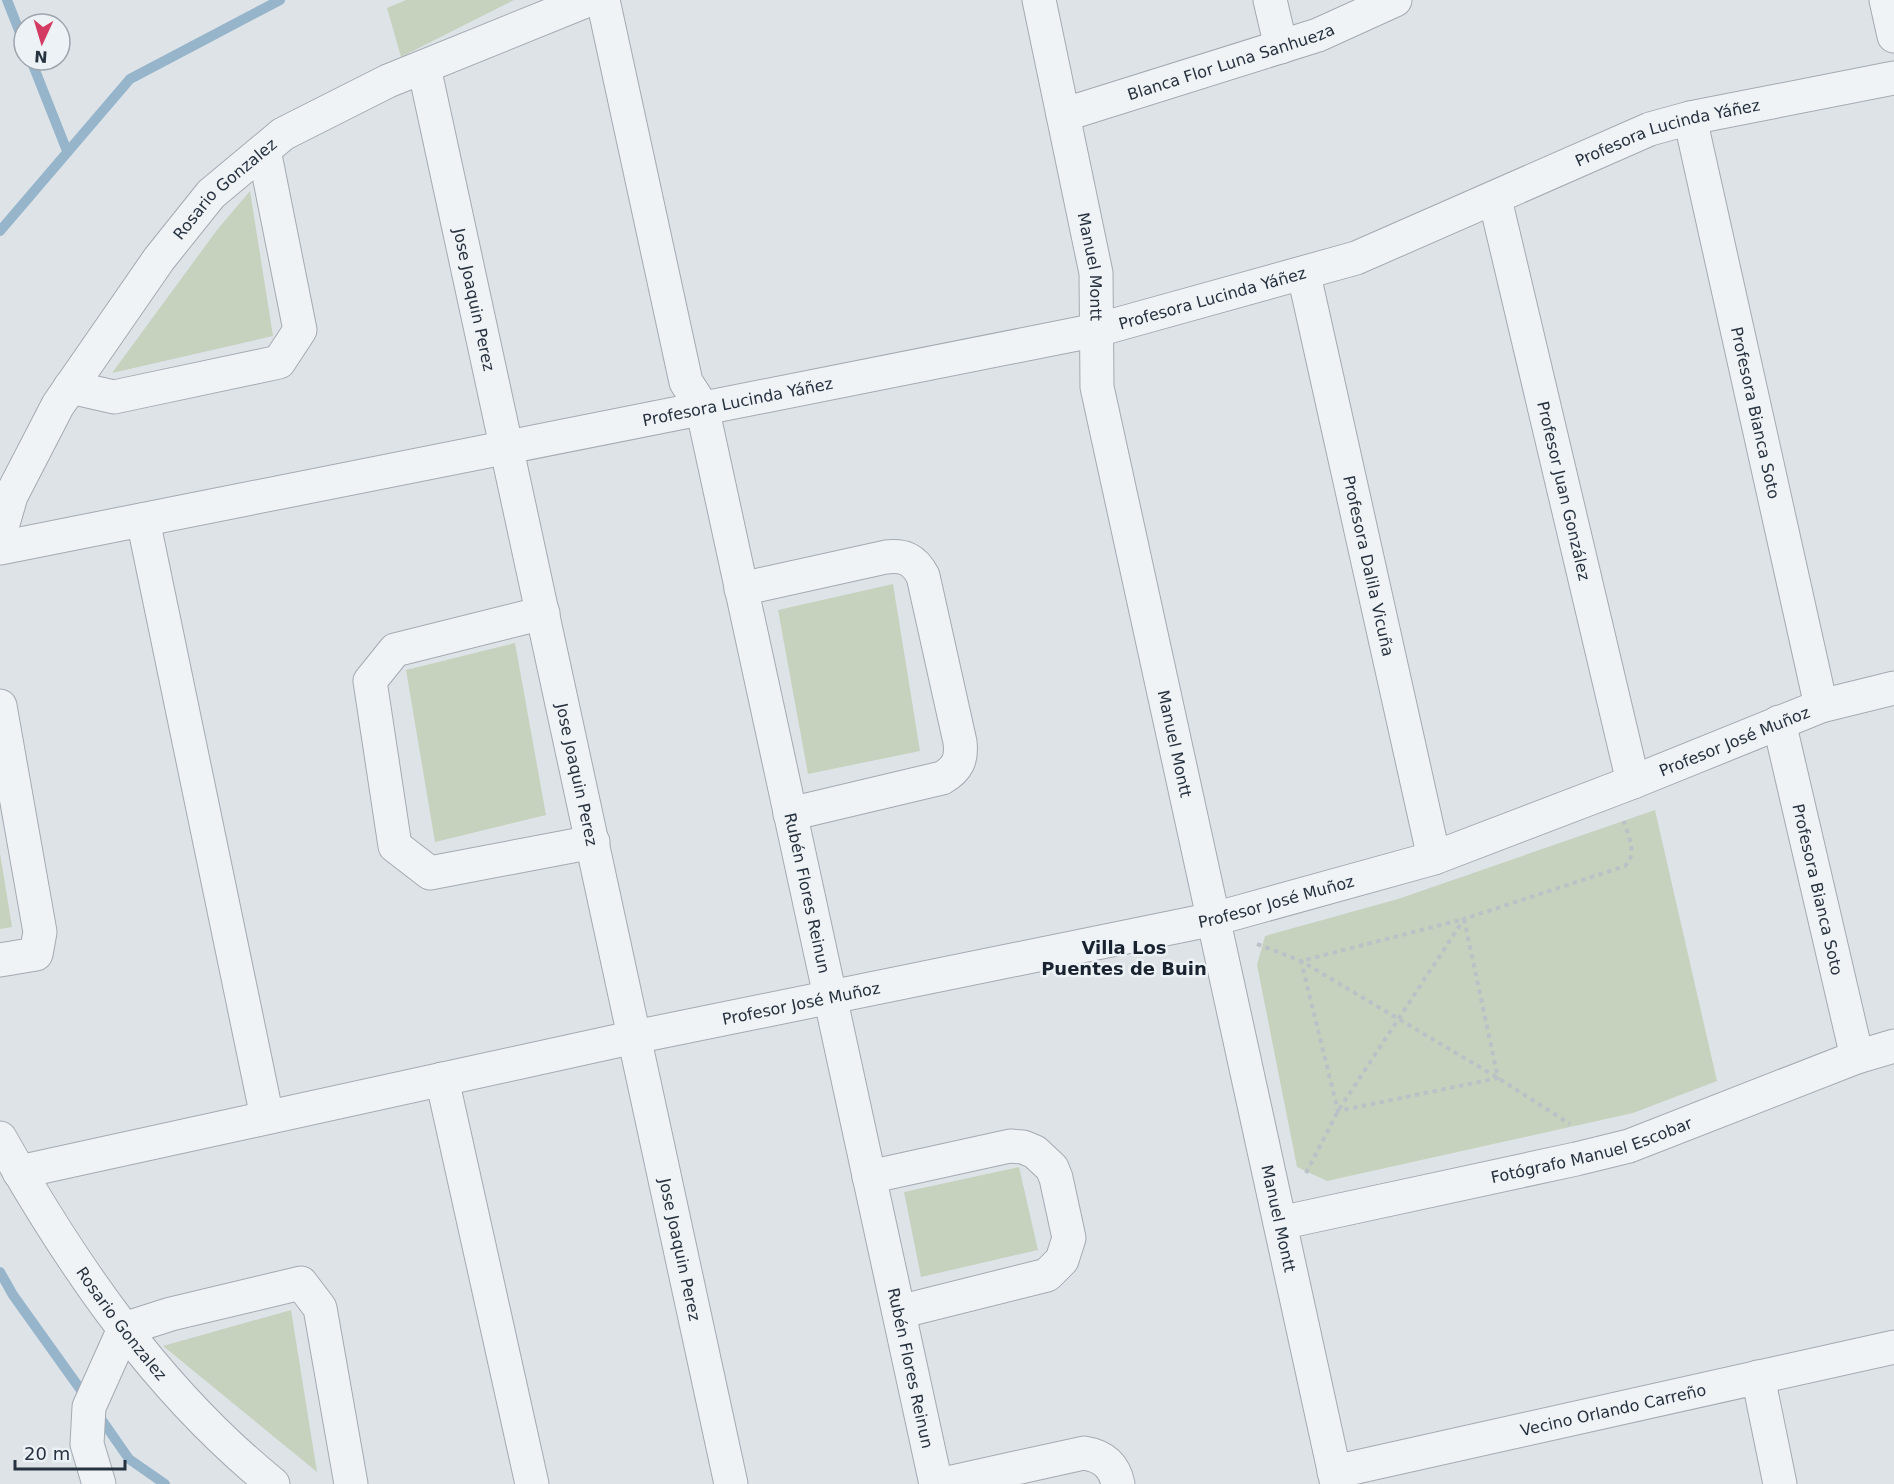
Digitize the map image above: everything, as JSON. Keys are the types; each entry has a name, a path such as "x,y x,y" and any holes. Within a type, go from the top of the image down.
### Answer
{"street":[{"name":"Rosario Gonzalez","path":"0,534 11,496 58,405 159,259 204,203 264,150 294,128 388,81 588,0"},
{"name":"Rubén Flores Reinun","path":"603,0 686,381 702,407 936,1484"},
{"name":"Manuel Montt","path":"1039,0 1096,273 1096,387 1229,915 1280,1223 1335,1478"},
{"path":"1270,0 1281,47"},
{"name":"Blanca Flor Luna Sanhueza","path":"1063,115 1318,35 1395,0"},
{"path":"1886,0 1894,36"},
{"name":"Jose Joaquin Perez","path":"424,67 731,1484"},
{"name":"Profesora Lucinda Yáñez","path":"0,548 1096,330 1304,275 1400,241 1650,129 1690,118 1894,78"},
{"name":"Profesora Bianca Soto","path":"1690,118 1821,706"},
{"path":"70,387 114,397 279,362 300,330 264,150"},
{"name":"Profesor Juan González","path":"1495,198 1624,786"},
{"name":"Profesora Dalila Vicuña","path":"1304,275 1434,858"},
{"path":"143,520 267,1117"},
{"path":"741,589 886,557 898,555 910,559 923,576 960,742 961,753 958,765 942,778 790,813"},
{"path":"543,613 395,650 370,681 395,846 430,873 592,842"},
{"name":"Profesor José Muñoz","path":"19,1172 634,1037 1229,915 1434,858 1624,786 1821,706 1894,688"},
{"path":"0,706 40,932 36,954 0,960"},
{"name":"Profesora Bianca Soto","path":"1779,722 1857,1057"},
{"name":"Fotógrafo Manuel Escobar","path":"1280,1223 1611,1150 1672,1130 1857,1057 1894,1046"},
{"path":"441,1079 532,1484"},
{"name":"Rosario Gonzalez","path":"0,1138 71,1256 124,1329 186,1402 273,1484"},
{"path":"869,1177 997,1148 1023,1147 1035,1152 1052,1168 1068,1227 1067,1250 1055,1269 1047,1275 899,1312"},
{"path":"99,1484 87,1444 93,1399 124,1329 171,1314 301,1283 320,1308 351,1484"},
{"name":"Vecino Orlando Carreño","path":"1335,1478 1758,1377 1894,1347"},
{"path":"1758,1377 1780,1484"},
{"path":"944,1484 1084,1453 1102,1457 1108,1462 1118,1484"}],"path":[{"path":"1301,961 1464,919 1625,866 1630,862 1633,852 1624,786"},
{"path":"1229,915 1253,942 1301,961 1498,1078 1611,1150"},
{"path":"1315,1216 1304,1175 1338,1111 1464,919"},
{"path":"1464,919 1498,1078"},
{"path":"1301,961 1338,1111"},
{"path":"1338,1111 1498,1078"}],"green space":[{"path":"406,0 514,0 401,57 387,8"},
{"path":"250,191 273,336 112,373 217,230"},
{"path":"893,584 920,751 808,774 778,610"},
{"path":"515,643 546,815 435,842 406,670"},
{"path":"1655,810 1717,1081 1633,1113 1327,1181 1297,1167 1257,965 1265,936 1398,899"},
{"path":"0,853 12,927 0,929"},
{"path":"1019,1167 1038,1250 921,1277 904,1192"},
{"path":"291,1310 317,1472 163,1346"}],"waterway":[{"path":"7,0 12,13"},
{"path":"0,231 130,79 280,0"},
{"path":"36,72 67,151"},
{"path":"0,1272 13,1295 88,1400"},
{"path":"97,1413 129,1459 165,1484"}],"district":[{"name":"Villa Los Puentes de Buin","path":"1124,958"}]}
